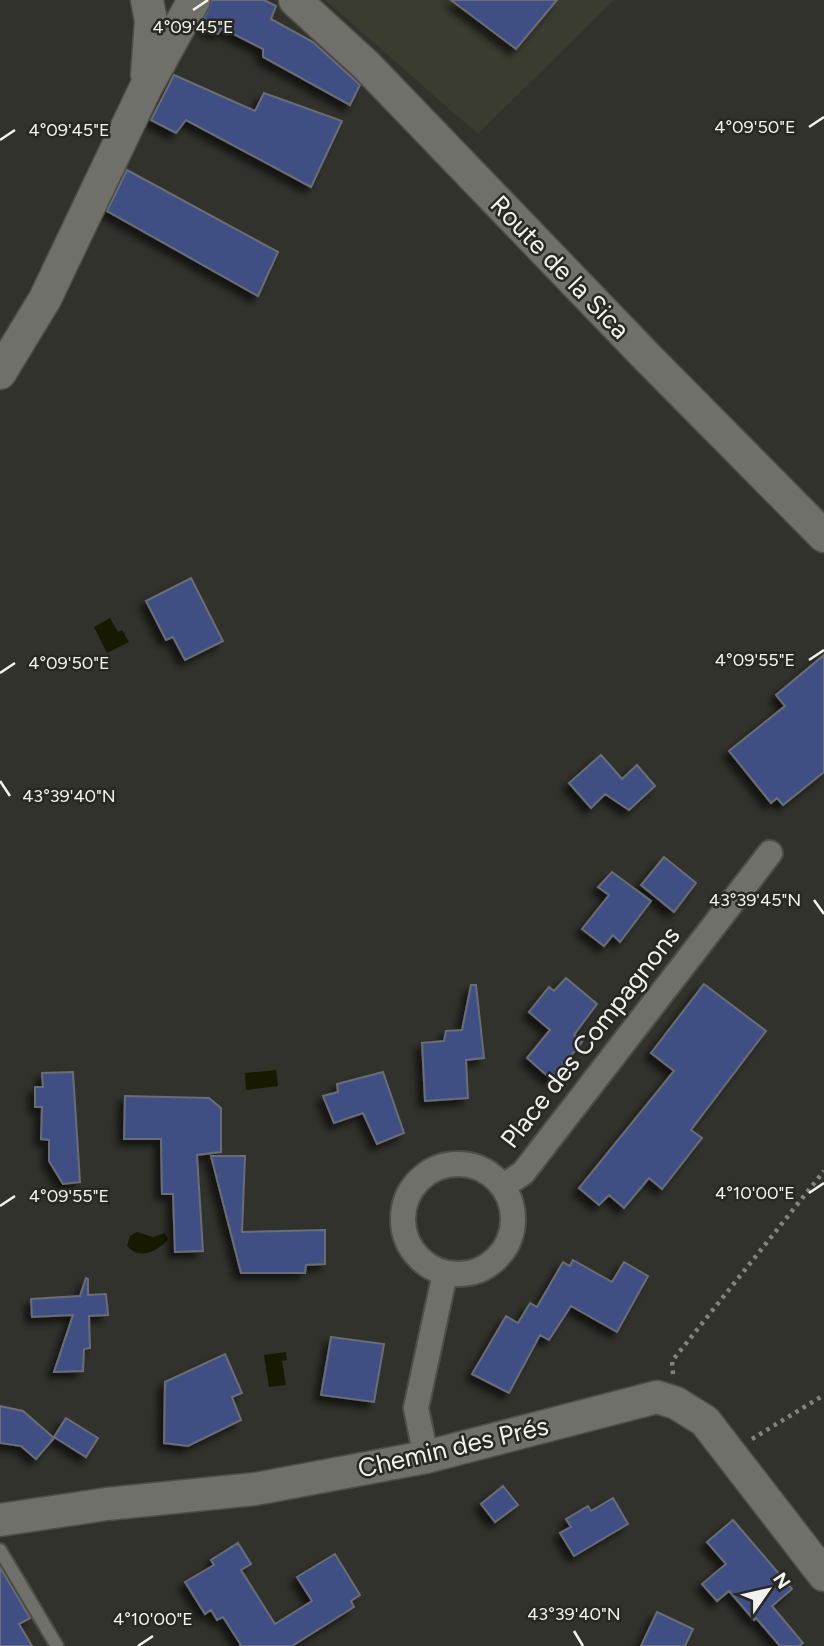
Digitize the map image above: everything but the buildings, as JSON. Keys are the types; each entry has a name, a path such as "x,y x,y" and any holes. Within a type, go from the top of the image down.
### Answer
{"street":[{"path":"146,87 151,20 147,0"},
{"path":"0,373 45,299 146,87 194,0"},
{"name":"Route de la Sica","path":"295,0 366,65 645,355 824,536"},
{"name":"Place des Compagnons","path":"503,1186 523,1173 770,853"},
{"name":"Place des Compagnons","path":"450,1165 470,1166 488,1173 503,1186 511,1204 514,1223 509,1242 498,1258 482,1269 464,1274 445,1273 430,1267 418,1256 407,1239 403,1220 407,1201 416,1184 432,1171 450,1165"},
{"path":"426,1457 416,1408 445,1273"},
{"name":"Chemin des Prés","path":"0,1520 107,1504 255,1489 426,1457 657,1397 676,1403 705,1421 824,1575"}],"lane":[{"path":"0,1549 57,1646"}],"path":[{"path":"676,1403 672,1361 824,1171"},
{"path":"730,1452 824,1395"}],"shaded area":[{"path":"325,0 614,0 478,134"},
{"path":"110,618 118,632 122,630 129,642 107,653 94,627"},
{"path":"276,1070 278,1086 246,1090 245,1073"},
{"path":"137,1232 153,1237 165,1233 168,1240 153,1251 137,1253 127,1246 130,1236"},
{"path":"286,1352 287,1360 282,1361 286,1385 269,1387 264,1355"}]}
